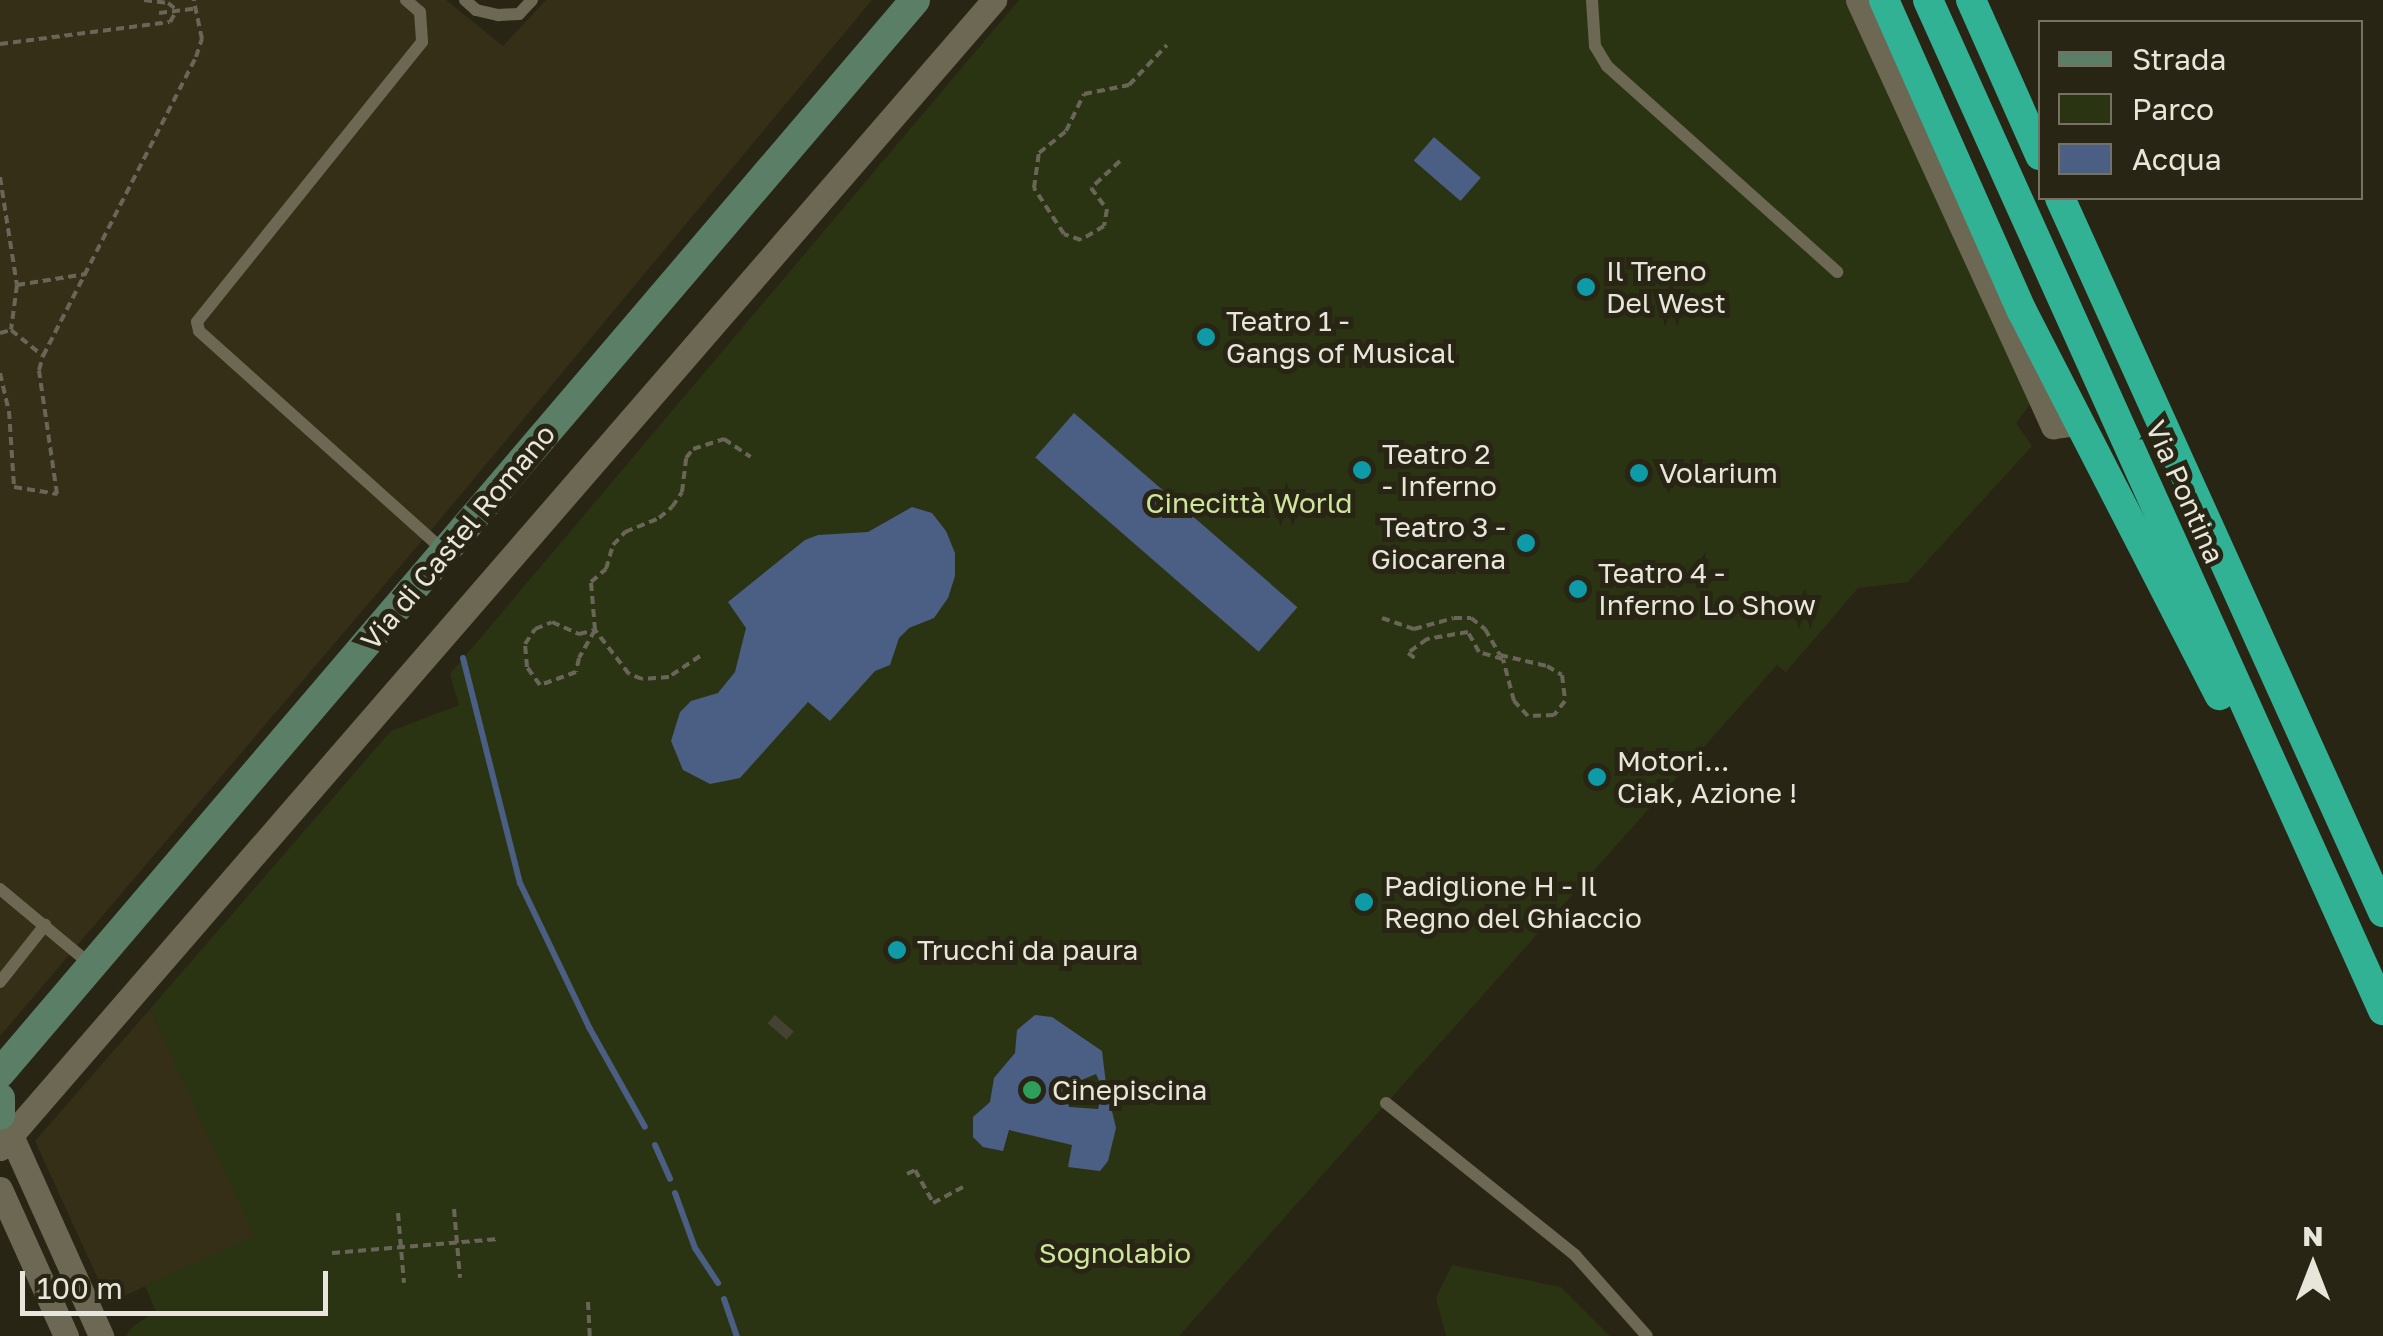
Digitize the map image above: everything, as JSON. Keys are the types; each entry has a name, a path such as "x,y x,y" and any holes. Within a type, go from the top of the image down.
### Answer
{"highway":[{"path":"1884,0 2077,423 2184,620 2334,940 2378,998"},
{"name":"Via Pontina","path":"1928,0 2378,998"},
{"path":"1970,0 2038,151"},
{"name":"Via Pontina","path":"2061,200 2383,912"}],"street":[{"name":"Via di Castel Romano","path":"0,1073 916,0"},
{"path":"3,1128 994,0"},
{"path":"1858,0 2053,426 2077,423"},
{"path":"0,1098 3,1128 101,1336"},
{"path":"0,1189 66,1336"}],"lane":[{"path":"406,0 420,12 422,42 197,322 200,331 445,552"},
{"path":"465,0 476,10 498,16 519,14 532,0"},
{"path":"1592,0 1595,46 1608,66 1837,272"},
{"path":"2,894 92,966"},
{"path":"0,982 45,925"},
{"path":"1386,1103 1575,1255 1647,1336"}],"path":[{"path":"144,0 168,2 178,10"},
{"path":"0,373 10,411 14,487 56,494 40,370 43,356 196,57 202,39 194,0"},
{"path":"159,13 196,8"},
{"path":"0,44 170,22 178,10"},
{"path":"1120,161 1091,188 1107,209 1098,233 1072,238 1051,216 1034,188 1038,153 1066,131 1084,94 1129,85 1167,45"},
{"path":"0,177 17,285 11,330"},
{"path":"17,285 87,274"},
{"path":"11,330 43,356"},
{"path":"0,333 11,330"},
{"path":"700,656 669,677 642,679 618,665 595,630 590,582 606,569 613,545 625,532 659,518 672,507 682,492 686,458 693,449 724,439 744,448 751,458"},
{"path":"1382,618 1414,630 1454,618 1471,618 1485,629 1500,655 1547,666 1562,674 1565,700 1554,714 1528,716 1514,701 1503,659 1479,652 1468,632 1427,639 1408,653 1415,658"},
{"path":"552,622 579,634 595,630 579,658 576,672 540,686 532,677 524,656 535,629 552,622"},
{"path":"908,1174 914,1170 933,1203 963,1187"},
{"path":"454,1209 460,1278"},
{"path":"398,1213 404,1283"},
{"path":"332,1253 498,1239"},
{"path":"588,1302 590,1336"}],"shaded area":[{"path":"0,0 446,0 503,46 546,0 872,0 443,516 0,1036"},
{"path":"150,1009 255,1236 109,1303 35,1141"}],"green space":[{"name":"Cinecittà World","path":"1019,0 1847,0 2031,403 2016,423 2032,446 1908,582 1858,588 1786,672 1777,665 1179,1336 126,1336 132,1327 156,1311 145,1286 254,1236 150,1009 391,731 459,705 450,674"},
{"path":"1452,1265 1561,1287 1610,1336 1446,1336 1436,1298"}],"water":[{"path":"1434,137 1481,178 1460,201 1414,160"},
{"path":"1074,413 1297,607 1259,652 1035,458"},
{"path":"912,507 932,513 946,531 955,553 955,576 948,598 934,618 909,628 899,638 890,665 875,671 830,721 808,702 740,778 710,784 683,770 671,741 680,712 691,701 718,693 735,672 746,628 728,602 805,540 818,535 868,532"},
{"name":"Cinepiscina","path":"1035,1015 1052,1017 1102,1051 1106,1084 1101,1085 1096,1074 1072,1084 1067,1095 1069,1107 1098,1109 1102,1094 1108,1094 1116,1128 1108,1161 1100,1171 1068,1167 1072,1145 1009,1130 1003,1151 983,1147 973,1137 973,1117 990,1102 994,1078 1015,1053 1017,1030"}],"waterway":[{"path":"463,658 520,883 590,1029 645,1127"},
{"path":"655,1145 670,1179"},
{"path":"675,1193 695,1248 718,1283"},
{"path":"724,1299 737,1336"}],"tunnel":[{"path":"777,1031 784,1023"}],"place":[{"name":"Il Treno Del West","path":"1586,287"},
{"name":"Teatro 1 - Gangs of Musical","path":"1206,337"},
{"name":"Teatro 2 - Inferno","path":"1362,470"},
{"name":"Volarium","path":"1639,473"},
{"name":"Teatro 3 - Giocarena","path":"1526,543"},
{"name":"Teatro 4 - Inferno Lo Show","path":"1578,589"},
{"name":"Motori... Ciak, Azione !","path":"1597,777"},
{"name":"Padiglione H - Il Regno del Ghiaccio","path":"1364,902"},
{"name":"Trucchi da paura","path":"897,950"},
{"name":"Cinepiscina","path":"1032,1090"}],"park label":[{"name":"Sognolabio","path":"1115,1253"}]}
